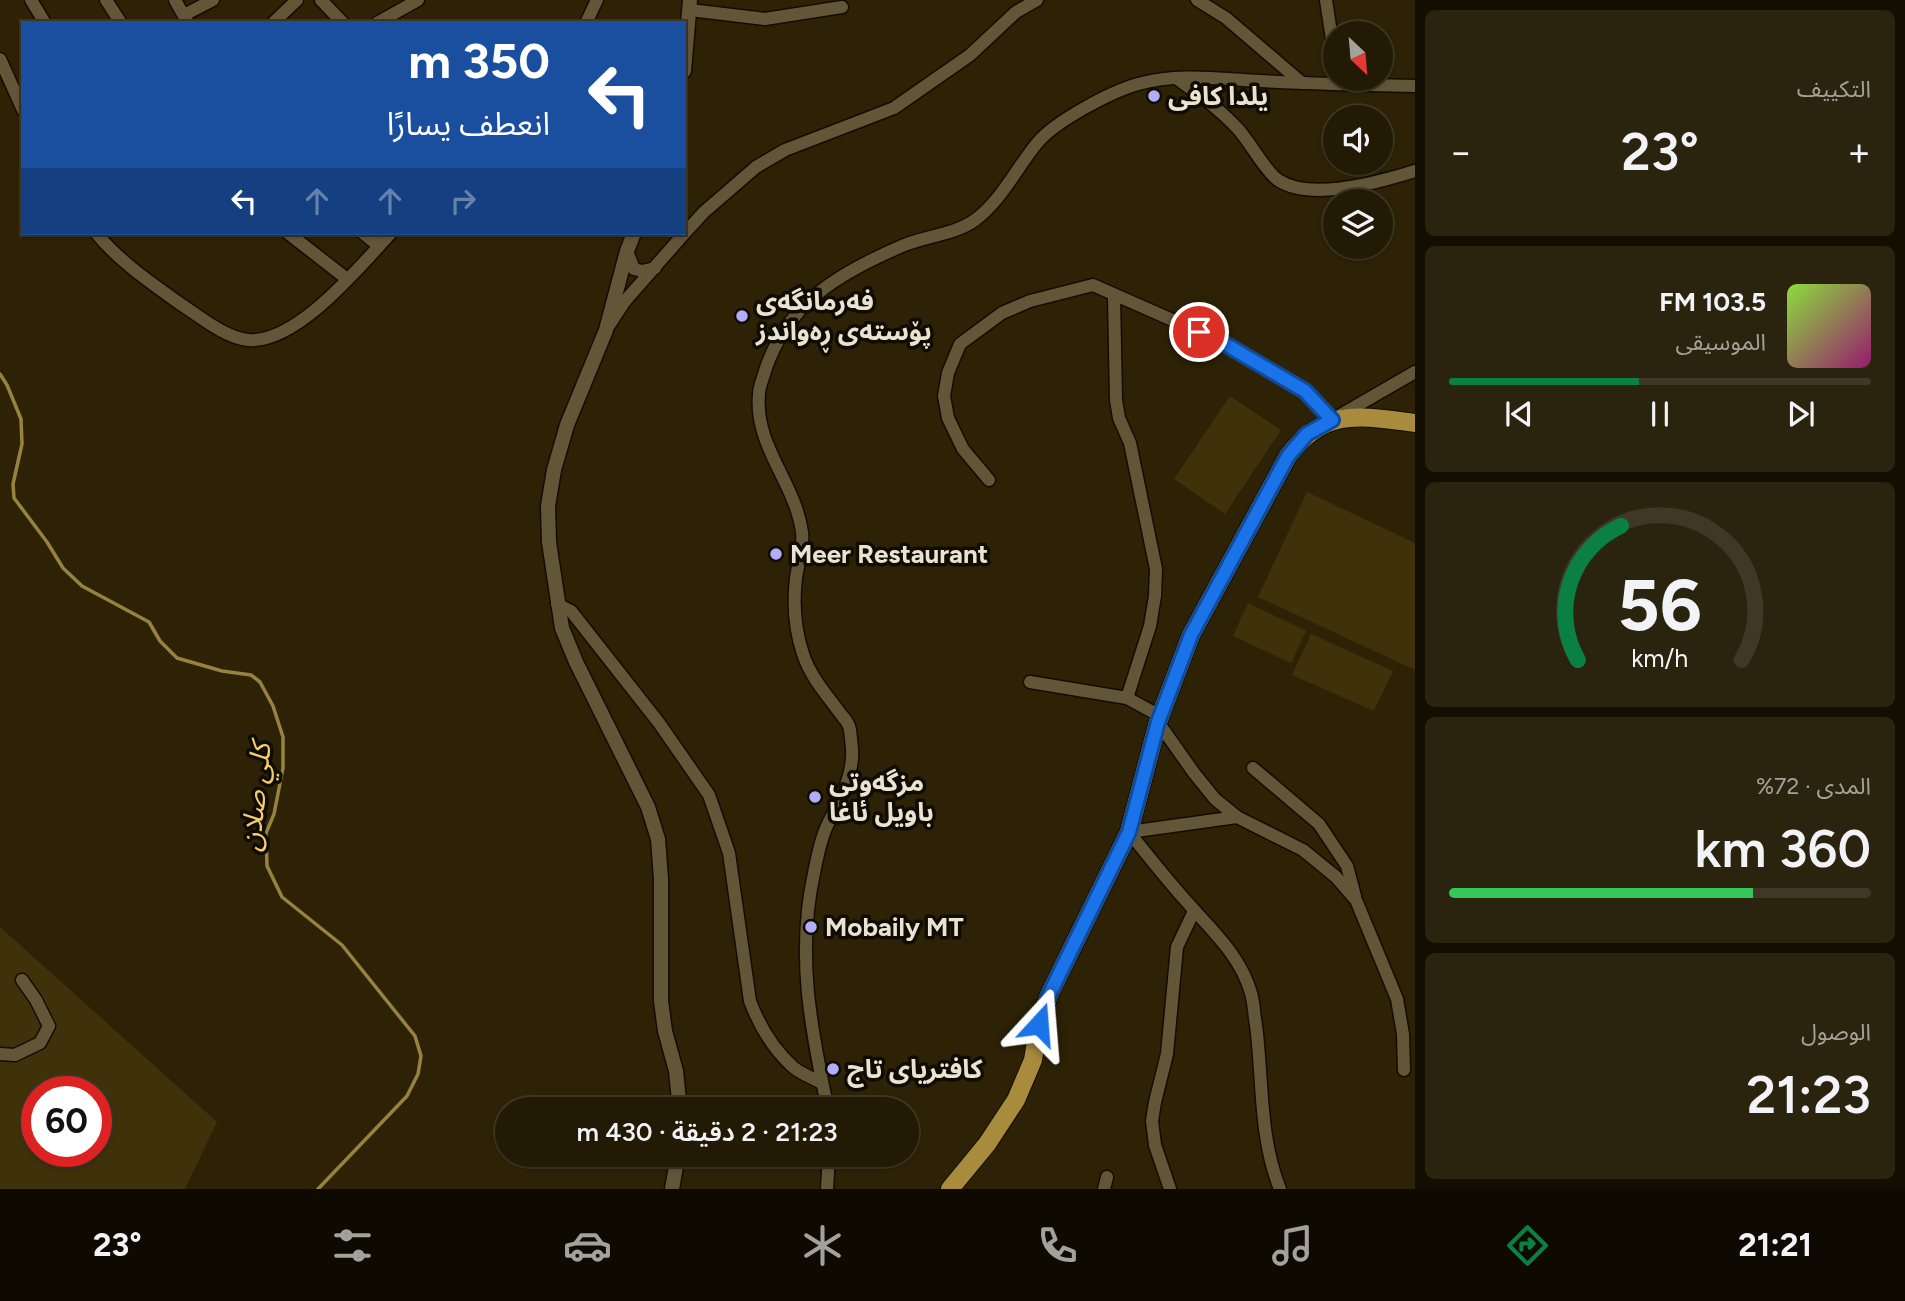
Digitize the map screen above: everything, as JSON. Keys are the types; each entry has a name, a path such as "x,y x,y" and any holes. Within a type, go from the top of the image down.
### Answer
{"main road":[{"path":"950,1189 987,1143 1016,1100 1033,1060 1039,1024 1049,995 1129,832 1159,719 1191,635 1288,456 1307,434 1332,420 1357,416 1415,423"}],"street":[{"path":"31,0 44,21"},
{"path":"106,0 120,21"},
{"path":"175,0 186,19 213,0"},
{"path":"278,21 297,0"},
{"path":"321,0 341,21"},
{"path":"381,21 418,0"},
{"path":"587,21 597,0"},
{"path":"686,233 704,212 755,167 785,150 894,108 970,55 1016,12 1037,0"},
{"path":"1197,0 1237,27 1302,83"},
{"path":"1326,0 1329,21"},
{"path":"686,49 690,5 765,19 842,7"},
{"path":"0,59 21,106"},
{"path":"1176,78 1219,110 1240,131 1277,179 1297,187 1324,189 1357,186 1415,171"},
{"path":"825,1097 806,987 804,930 813,875 824,833 843,794 852,766 852,748 849,726 810,672 797,631 796,581 803,536 796,506 769,452 760,424 759,392 771,352 788,323 815,294 904,245 951,231 975,220 1018,171 1040,140 1079,111 1136,84 1176,78 1323,82"},
{"path":"1393,85 1415,86"},
{"path":"98,235 111,252 151,284 217,329 247,340 274,337 300,321 347,279 389,235"},
{"path":"291,235 347,279"},
{"path":"365,235 379,246"},
{"path":"633,235 606,330 567,425 554,470 548,506 557,604 562,628 576,662 648,807 658,839 661,879 661,1001 679,1097"},
{"path":"606,330 625,301 684,235"},
{"path":"627,251 635,269 642,271 655,268"},
{"path":"989,480 963,449 948,418 944,396 948,373 960,344 1002,313 1030,302 1093,285 1220,341 1305,391 1332,420 1415,372"},
{"path":"1114,296 1116,400 1119,418 1130,443 1156,569 1150,626 1127,698"},
{"path":"557,604 571,611 659,723 709,795 729,853 750,1001 758,1022 794,1068 822,1083"},
{"path":"1030,682 1127,698 1159,719 1194,773 1215,799 1237,817 1303,850 1336,877 1356,900"},
{"path":"1253,768 1319,824 1347,866 1356,900 1397,999 1403,1034 1404,1070"},
{"path":"1129,832 1237,817"},
{"path":"1129,832 1239,963 1252,994 1259,1045 1265,1136 1272,1170 1280,1189"},
{"path":"1170,1189 1155,1146 1152,1121 1154,1102 1167,1054 1177,947 1194,911"},
{"path":"0,1054 15,1055 40,1043 49,1026 22,980"},
{"path":"673,1188 676,1167"},
{"path":"827,1189 828,1167"}],"shaded area":[{"path":"1230,396 1281,430 1225,514 1174,479"},
{"path":"1307,492 1415,543 1415,670 1258,597"},
{"path":"1248,603 1306,631 1291,663 1233,636"},
{"path":"1311,634 1393,671 1374,711 1292,675"},
{"path":"0,927 217,1122 185,1189 0,1189"}],"waterway":[{"name":"كلي صلان","path":"0,374 21,419 22,444 13,484 14,498 63,568 82,586 149,622 160,641 177,658 222,671 251,675 260,682 273,706 283,737 283,768 274,814 266,833 267,866 282,897 342,945 415,1036 421,1056 418,1074 407,1096 318,1189"}],"place":[{"name":"یلدا کافی","path":"1154,96"},
{"name":"فەرمانگەی پۆستەی ڕەواندز","path":"742,316"},
{"name":"Meer Restaurant","path":"776,554"},
{"name":"مزگەوتی باویل ئاغا","path":"815,797"},
{"name":"Mobaily MT","path":"811,927"},
{"name":"کافتریای تاج","path":"833,1069"}],"route":[{"path":"1039,1024 1049,995 1129,832 1158,722 1191,635 1288,456 1307,434 1332,420 1305,391 1220,341 1199,332"}]}
